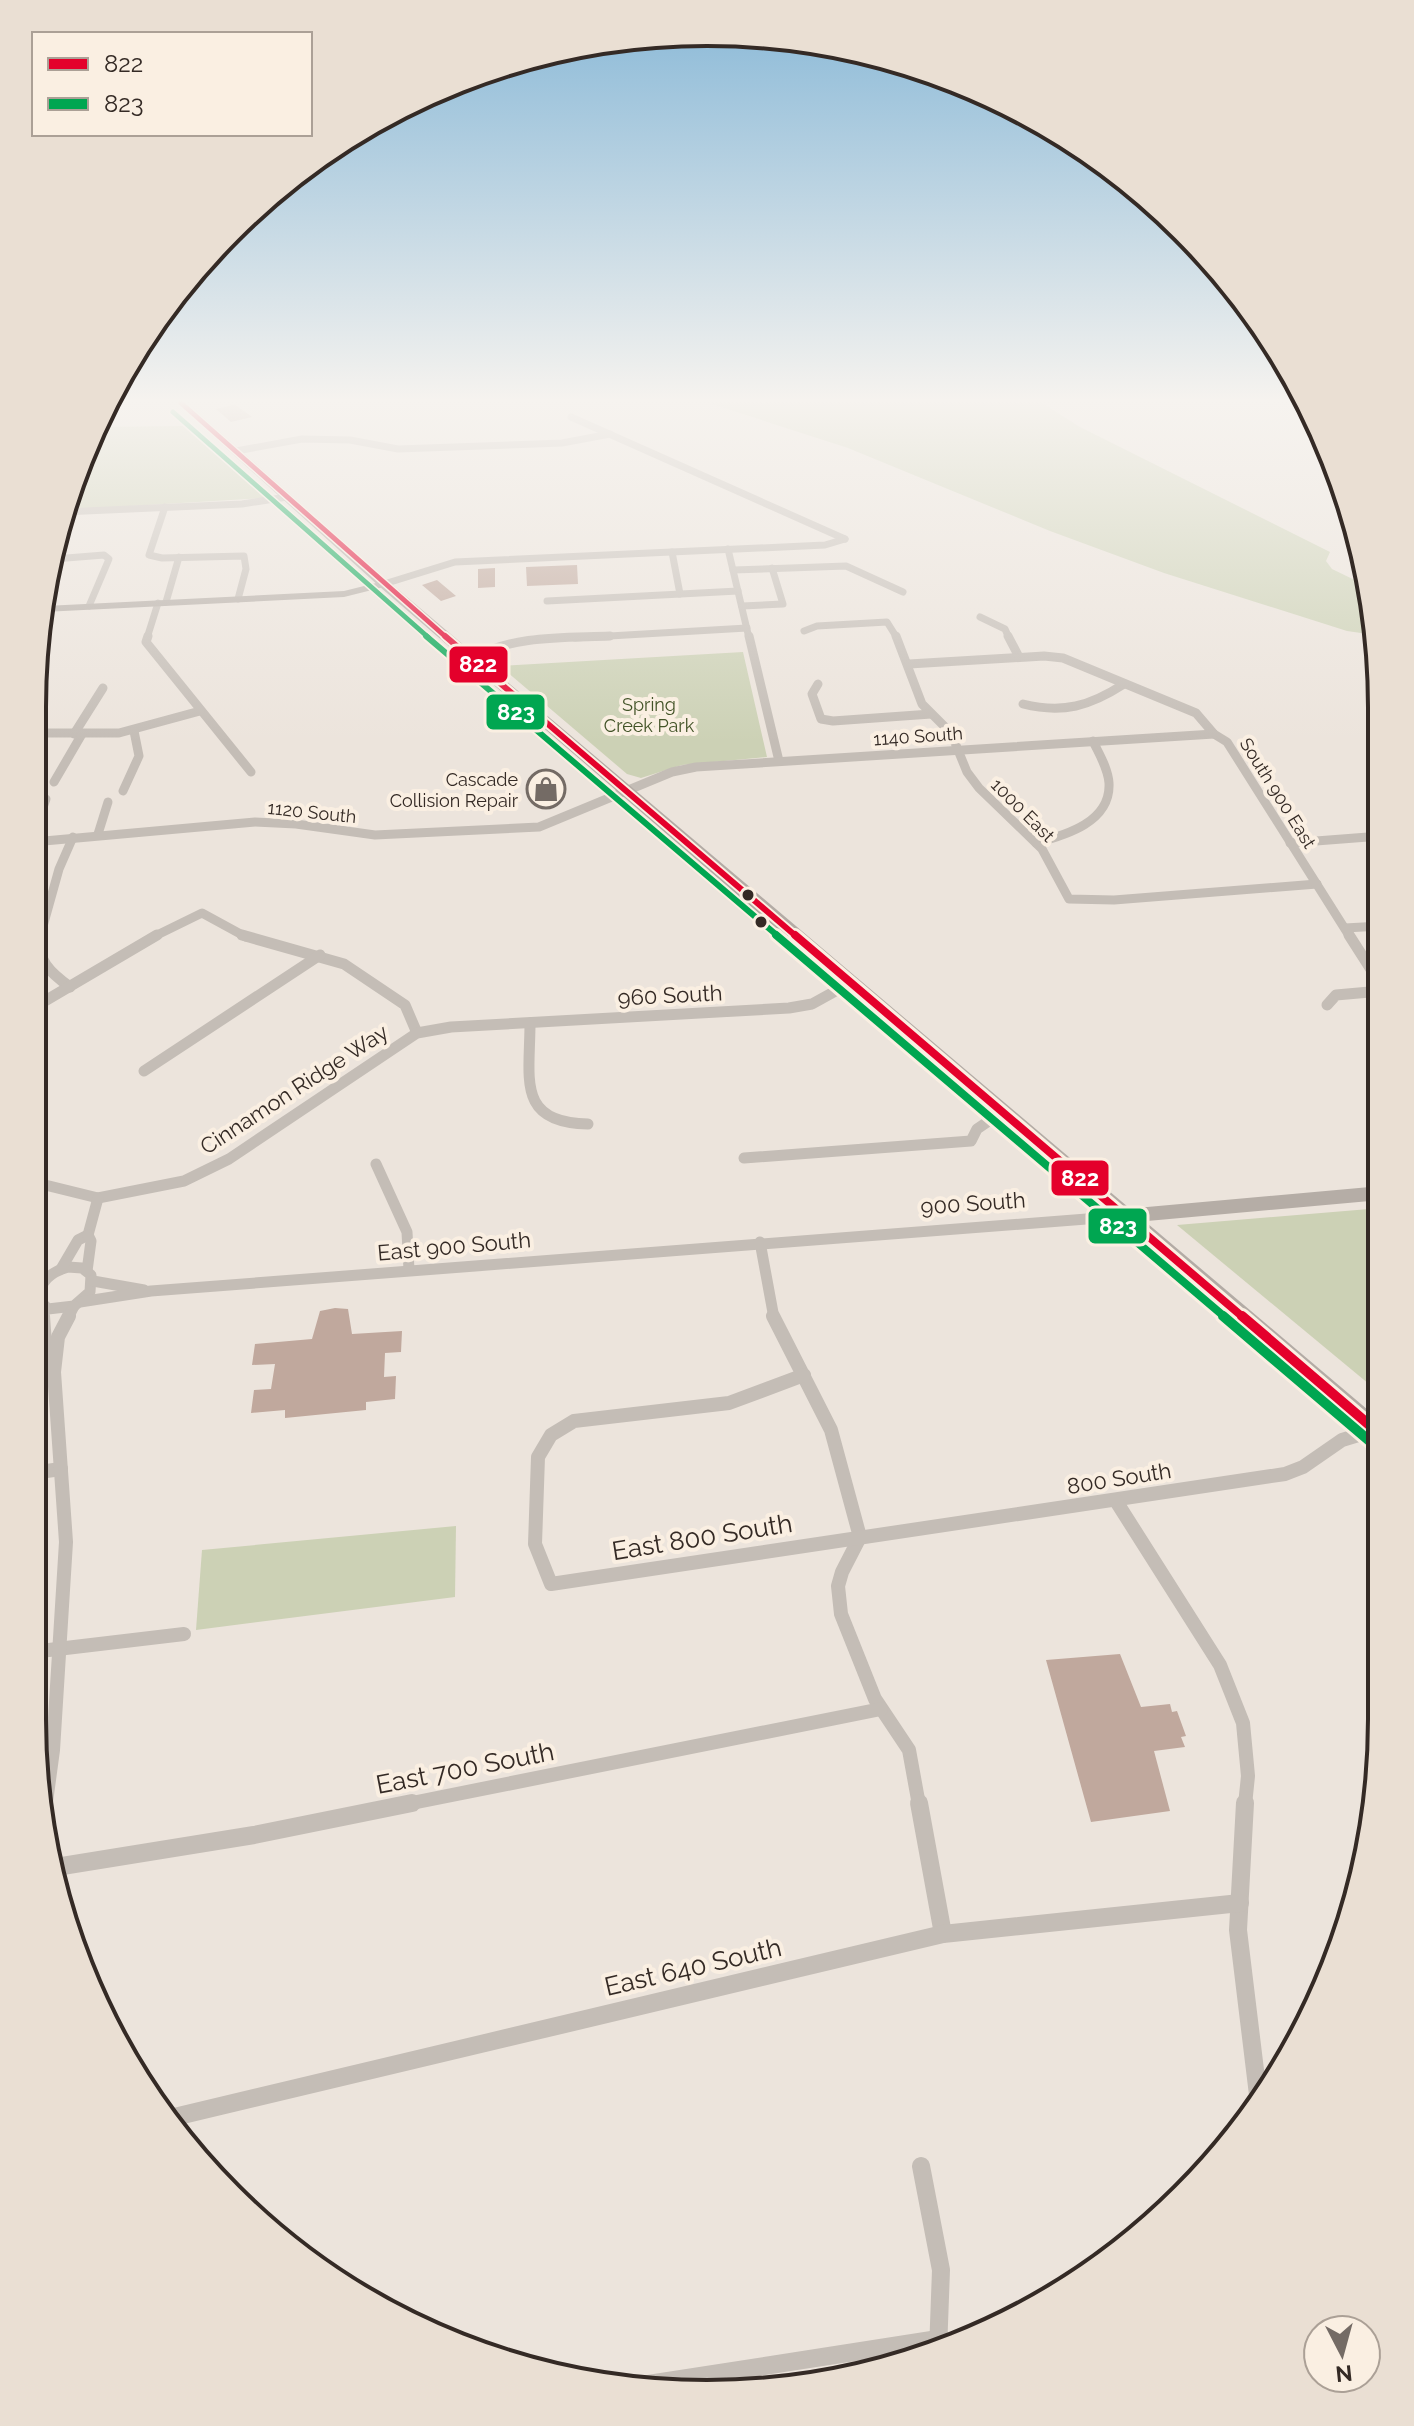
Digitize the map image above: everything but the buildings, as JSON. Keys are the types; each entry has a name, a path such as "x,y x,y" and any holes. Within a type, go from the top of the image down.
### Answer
{"main road":[{"path":"308,516 1368,1423"}],"street":[{"path":"162,516 148,552 150,556 244,556 246,569 238,599"},
{"path":"54,608 344,594 455,562 825,545 845,539 794,516"},
{"path":"728,549 779,761"},
{"path":"672,552 680,594"},
{"path":"64,558 104,555 109,559 89,606"},
{"path":"179,557 146,642 251,772"},
{"path":"733,570 846,566 903,592"},
{"path":"742,606 783,604 772,568"},
{"path":"547,601 738,591"},
{"path":"909,664 1019,657 1005,629 980,617"},
{"name":"1000 East","path":"804,631 817,626 889,624 909,664 922,704 946,727 967,772 979,788 1036,843 1051,864 1066,896 1074,900 1317,884"},
{"path":"473,658 506,643 532,639 747,628"},
{"name":"South 900 East","path":"1019,657 1057,657 1196,713 1214,734 1227,742 1368,964"},
{"path":"818,684 812,694 821,719 833,721 931,714"},
{"path":"1023,704 1044,710 1084,707 1124,684"},
{"path":"54,782 103,688"},
{"path":"46,733 134,731 200,711"},
{"path":"123,791 139,756 134,731"},
{"name":"1140 South","path":"628,791 672,772 711,765 1214,734"},
{"path":"1036,843 1076,829 1095,817 1109,798 1109,781 1093,741"},
{"name":"1120 South","path":"46,840 255,822 296,824 375,835 520,828 559,821 628,791"},
{"path":"98,834 108,802"},
{"path":"46,911 73,837"},
{"path":"1290,843 1368,837"},
{"path":"46,1001 175,924 202,913 250,939 320,955 344,964 405,1005 417,1033"},
{"path":"1345,928 1368,927"},
{"path":"144,1071 320,955"},
{"path":"46,967 70,987"},
{"name":"960 South","path":"417,1033 530,1023 789,1008 812,1004 850,983"},
{"path":"1327,1005 1336,995 1368,992"},
{"path":"530,1023 533,1104 544,1117 566,1126 588,1124"},
{"name":"Cinnamon Ridge Way","path":"98,1198 184,1181 229,1159 417,1033"},
{"path":"744,1158 971,1141 977,1129 1002,1112"},
{"path":"376,1164 407,1232 409,1270"},
{"path":"46,1185 98,1198 88,1235 91,1250 90,1292 77,1304 58,1337 54,1372 66,1542 49,1779"},
{"name":"900 South","path":"760,1242 1125,1216 1368,1194"},
{"path":"46,1281 78,1240 88,1235"},
{"path":"760,1242 772,1315 831,1430 860,1537 840,1570 838,1607 881,1709 901,1732 909,1750 943,1934"},
{"name":"East 900 South","path":"77,1304 151,1291 760,1242"},
{"path":"46,1274 75,1267 90,1276"},
{"name":"East 900 South","path":"90,1276 151,1291"},
{"path":"46,1304 56,1310 77,1304"},
{"path":"46,1358 54,1372"},
{"name":"East 800 South","path":"804,1375 729,1403 574,1421 551,1435 538,1457 535,1544 551,1584 860,1537"},
{"name":"800 South","path":"860,1537 1285,1474 1303,1467 1342,1440 1368,1434"},
{"path":"46,1471 61,1469"},
{"path":"1116,1501 1220,1665 1243,1723 1248,1776 1241,1843 1238,1930 1257,2086"},
{"path":"46,1650 184,1634"},
{"name":"East 700 South","path":"63,1866 254,1835 881,1709"},
{"name":"East 640 South","path":"179,2116 943,1934 1240,1903"},
{"path":"921,2166 941,2270 938,2338"},
{"path":"683,2379 903,2350"}],"green space":[{"path":"1014,516 1258,516 1330,552 1326,561 1332,569 1355,580 1363,633 1347,631 1164,573"},
{"name":"Spring Creek Park","path":"743,652 767,757 682,765 641,778 627,774 500,666"},
{"path":"1368,1209 1368,1383 1177,1225"},
{"path":"456,1526 455,1597 196,1630 202,1550"}],"transit line":[{"name":"823","path":"290,516 1368,1440"},
{"name":"822","path":"308,516 1368,1424"}],"place":[{"name":"Cascade Collision Repair","path":"546,789"}]}
